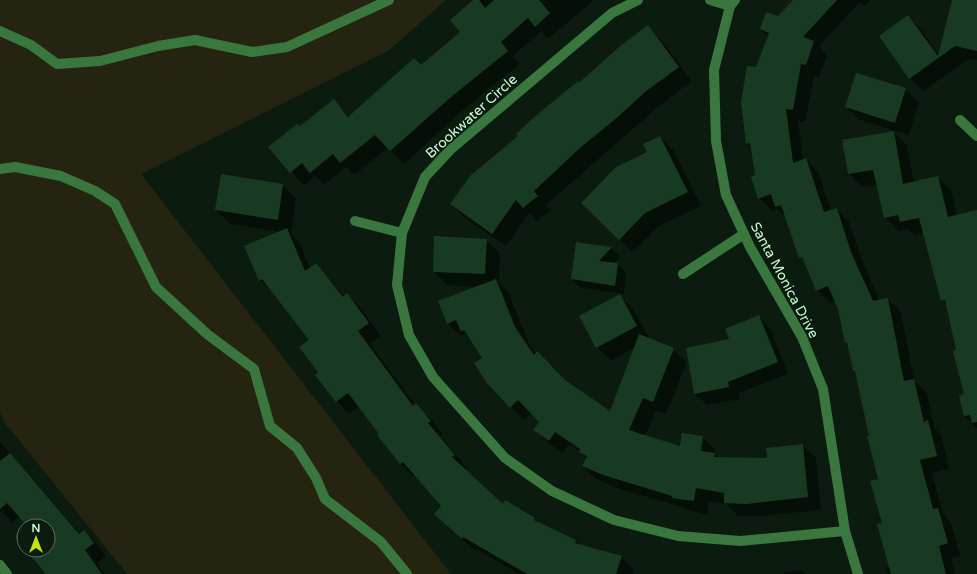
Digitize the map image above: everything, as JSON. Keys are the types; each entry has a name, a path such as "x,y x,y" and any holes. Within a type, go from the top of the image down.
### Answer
{"street":[{"path":"0,32 31,45 57,64 100,61 158,46 195,40 252,52 287,47 389,0"},
{"name":"Brookwater Circle","path":"638,0 612,13 450,150 425,177 402,233 397,285 409,335 433,377 505,458 552,491 614,520 678,536 740,541 845,532"},
{"path":"710,0 733,3"},
{"name":"Santa Monica Drive","path":"733,3 714,70 716,141 726,195 744,234 802,337 823,389 845,532 858,574"},
{"path":"960,120 977,136"},
{"path":"0,169 15,166 61,176 95,191 115,204 156,287 207,334 254,369 270,426 297,448 316,478 325,498 381,542 407,574"},
{"path":"355,221 402,233"},
{"path":"683,274 744,234"},
{"path":"0,565 7,574"}],"shaded area":[{"path":"0,0 446,0 388,51 141,174 451,574 127,574 5,423 0,413"}],"building":[{"path":"473,0 479,0 485,8 494,0 539,0 550,13 535,27 528,18 501,42 508,51 450,98 390,151 375,135 340,163 333,154 310,173 302,163 290,173 268,147 297,124 300,126 334,99 348,117 414,58 421,65 460,32 450,20"},
{"path":"793,0 837,0 803,37 814,41 806,65 801,64 793,110 786,109 793,163 806,158 824,212 837,208 851,252 873,301 888,298 904,381 914,379 924,422 928,420 937,456 920,460 933,509 938,508 948,543 939,546 946,574 891,574 877,524 882,523 870,481 878,479 867,436 869,436 855,371 853,371 847,342 845,343 838,309 828,286 816,291 802,257 799,258 781,205 775,207 771,194 758,199 751,177 755,175 750,143 746,144 741,102 747,66 756,67 769,33 760,29 766,12 778,16"},
{"path":"952,0 977,0 977,51 955,46 909,79 879,36 908,15 938,56"},
{"path":"648,25 679,67 645,92 619,116 580,148 534,191 538,196 523,208 516,200 492,234 450,204 470,176 518,136 516,134 532,119 578,81 580,82 619,47"},
{"path":"856,73 906,88 895,123 845,107"},
{"path":"894,131 903,184 938,176 948,217 977,210 977,422 972,423 970,415 964,416 959,396 964,394 953,351 956,350 945,300 941,301 919,218 900,222 898,215 884,218 873,170 848,174 842,140"},
{"path":"660,136 688,192 645,213 619,240 581,203 616,167 647,152 643,144"},
{"path":"221,174 283,184 278,220 215,210"},
{"path":"287,228 305,271 316,263 343,297 347,293 369,323 358,331 413,406 416,403 431,421 428,423 455,455 452,457 503,504 505,500 535,518 534,520 576,540 575,543 622,556 616,574 527,574 463,537 462,539 434,514 441,506 403,462 400,464 377,435 379,434 348,393 336,402 315,375 318,372 299,347 309,340 262,279 259,281 244,246"},
{"path":"434,236 487,239 485,274 433,272"},
{"path":"576,242 612,247 599,261 618,263 615,286 571,279"},
{"path":"496,279 515,327 534,355 537,351 565,380 610,411 639,334 674,348 653,402 643,398 629,430 680,446 682,433 703,436 701,451 715,453 714,457 767,458 766,448 803,444 808,497 747,504 724,503 724,493 696,488 694,501 672,498 672,496 603,475 582,466 587,456 579,452 580,449 555,432 549,441 533,430 539,422 518,400 510,408 486,382 474,363 482,358 464,330 461,332 456,320 447,324 438,301"},
{"path":"620,294 637,326 596,348 579,316"},
{"path":"759,315 778,362 728,382 729,387 694,394 686,348 729,339 725,329"},
{"path":"10,453 79,534 84,530 94,543 85,550 102,574 46,574 33,558 56,558 56,518 20,518 7,503 0,509 0,461"}]}
